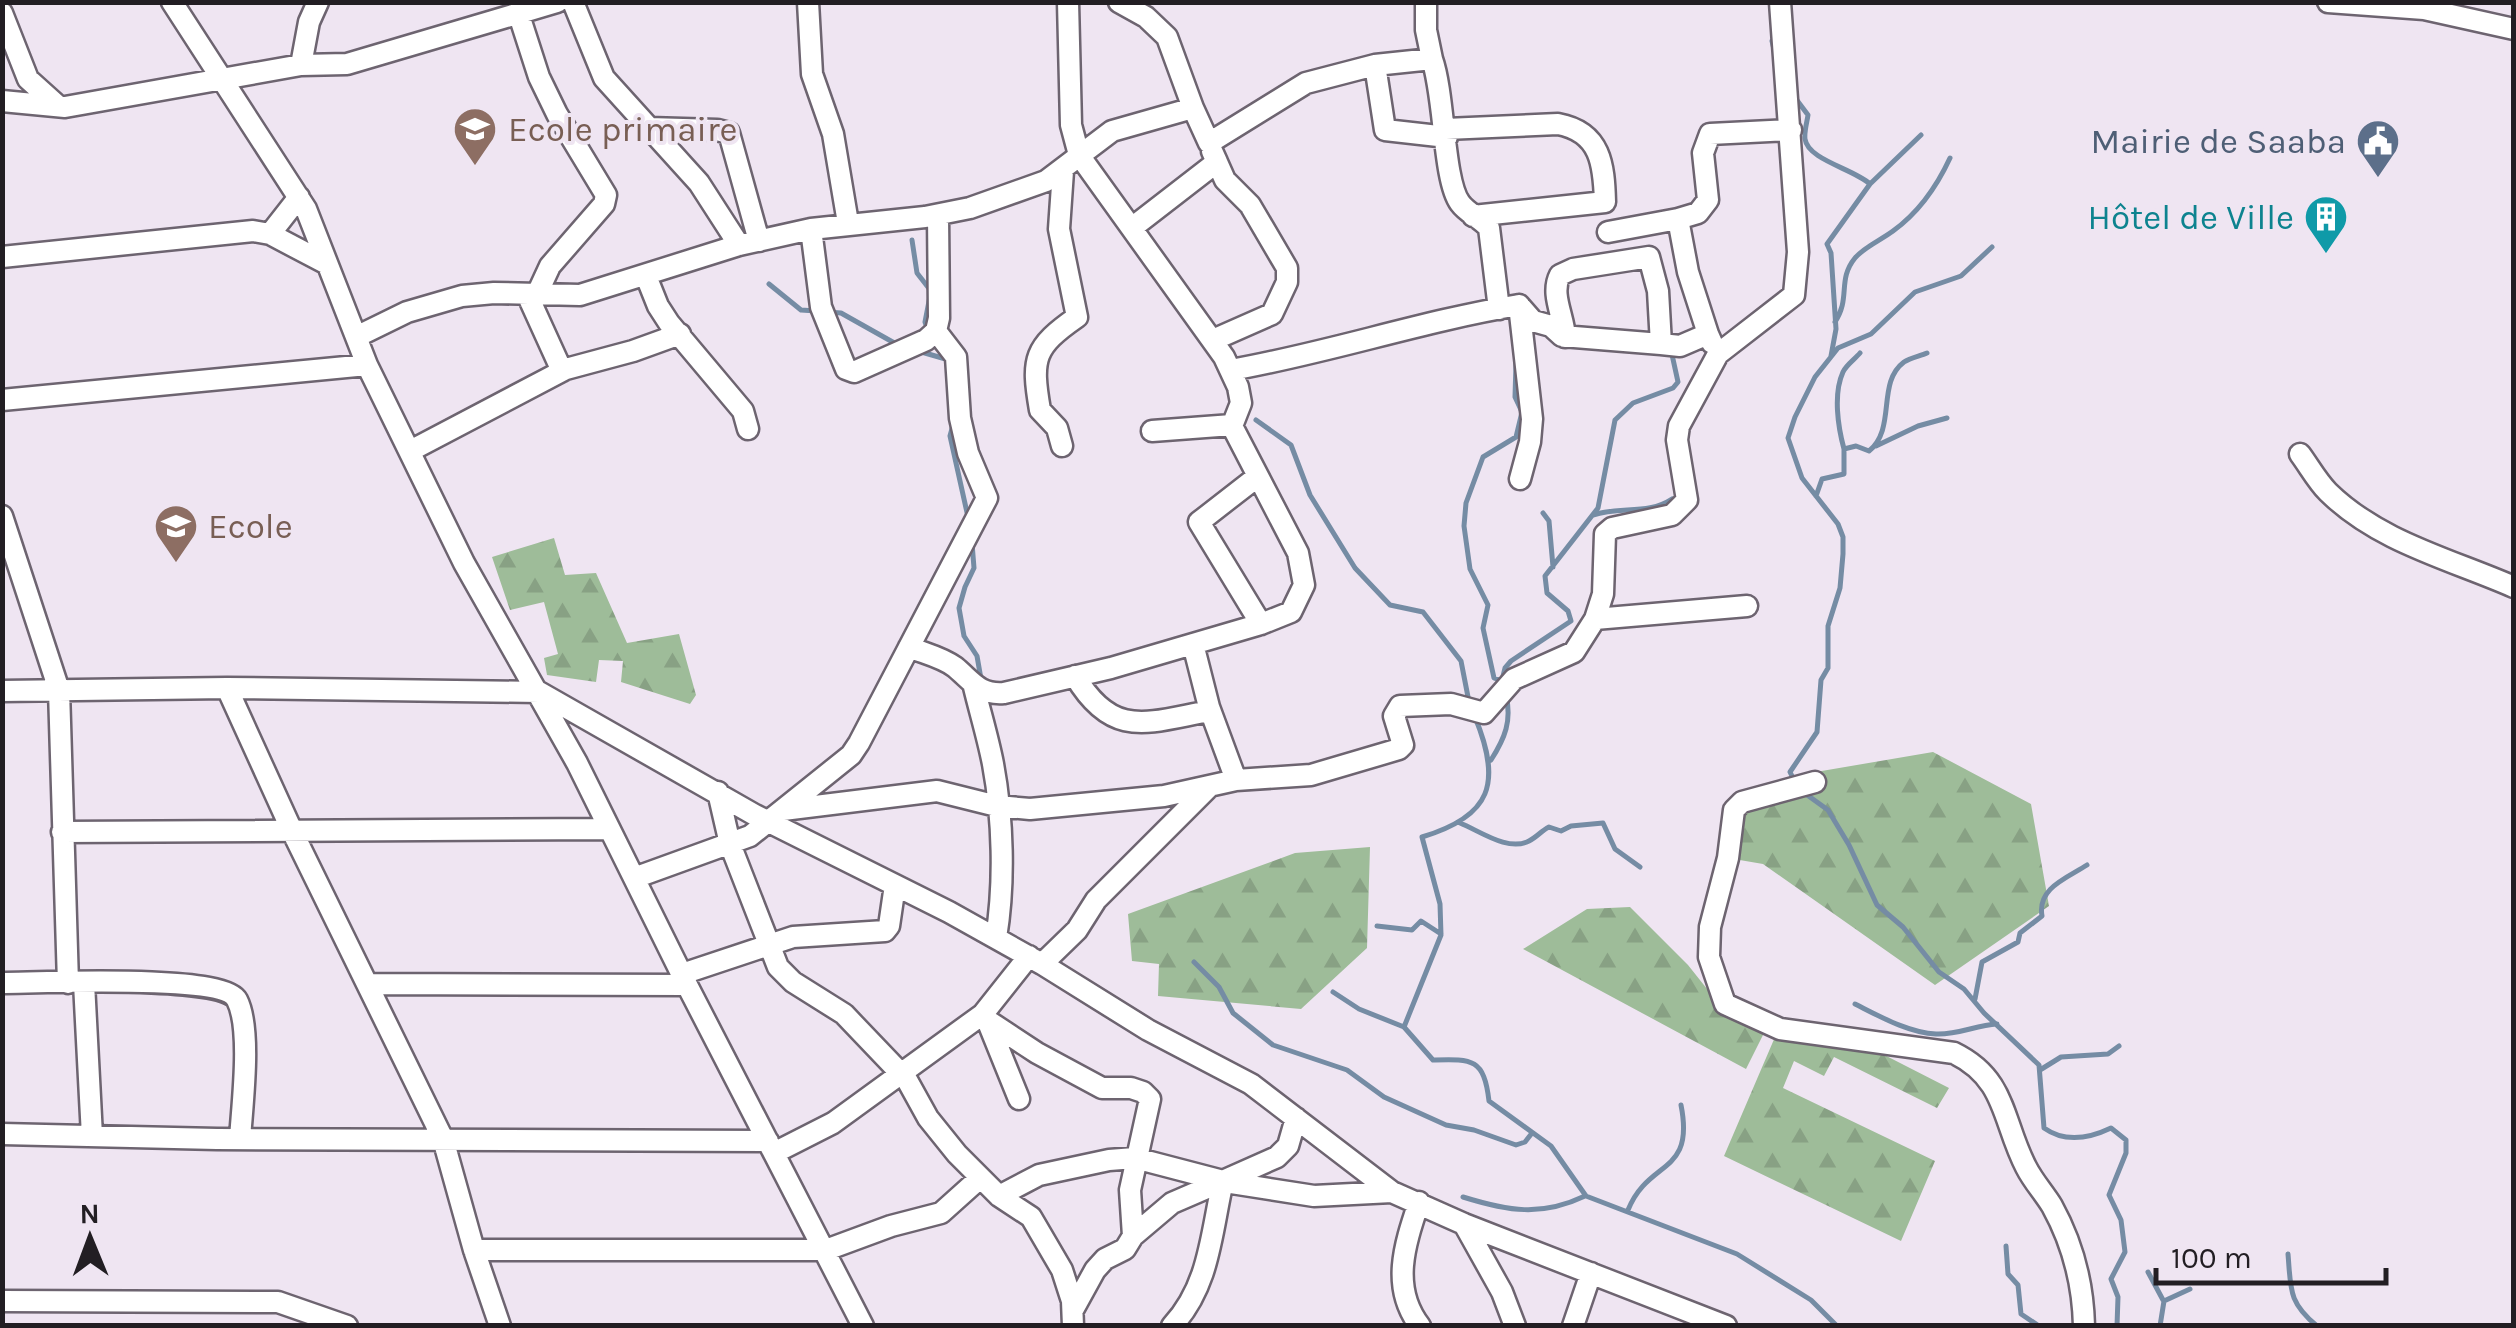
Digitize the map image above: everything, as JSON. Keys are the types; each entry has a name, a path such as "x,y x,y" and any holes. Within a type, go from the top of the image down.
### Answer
{"street":[{"path":"172,2 299,197 367,365 464,563 539,692 863,1326"},
{"path":"301,65 309,22 318,2"},
{"path":"2,101 58,106 222,82 301,65 347,64 557,2"},
{"path":"573,2 600,72 749,243"},
{"path":"808,2 812,74 833,134 848,224"},
{"path":"909,647 953,665 974,686 991,694 1004,693 1261,624 1291,612 1304,585 1292,537 1232,425 1240,402 1231,370 1079,155 1069,91 1068,2"},
{"path":"1119,2 1146,17 1166,36 1226,180 1250,205 1287,268 1287,282 1272,314 1213,340"},
{"path":"1426,2 1426,30 1440,84 1451,183 1460,202 1489,228 1532,419 1520,480"},
{"path":"777,816 919,791 1030,809 1208,788 1236,780 1311,775 1392,752 1402,745 1394,716 1400,706 1451,704 1484,713 1514,679 1574,652 1595,619 1603,594 1605,534 1612,528 1672,515 1687,500 1677,440 1679,426 1718,354 1794,295 1797,287 1791,130 1780,2"},
{"path":"2328,2 2424,9 2514,29"},
{"path":"2,13 7,48 28,79 58,106"},
{"path":"519,14 534,66 557,114 606,195 604,204 550,266 532,294"},
{"path":"1133,227 1213,153 1292,90 1374,66 1432,58"},
{"path":"1374,66 1386,130 1446,133 1530,124 1570,126 1602,157 1612,263"},
{"path":"358,336 407,312 462,296 580,295 749,243 811,229 938,215 1017,193 1063,171 1112,131 1193,108"},
{"path":"649,128 729,133 749,243"},
{"path":"1608,232 1698,213 1708,200 1703,153 1710,134 1791,130"},
{"path":"1062,446 1058,428 1040,410 1035,360 1042,346 1077,317 1059,230 1063,171"},
{"path":"270,234 299,197"},
{"path":"1472,216 1605,202"},
{"path":"811,229 821,307 846,369 864,370 926,340 936,331 938,215"},
{"path":"1678,218 1688,272 1718,354"},
{"path":"2,257 235,232 270,234 327,264"},
{"path":"1565,337 1556,288 1560,275 1573,269 1649,258 1658,291 1660,344"},
{"path":"646,276 658,306 743,411 748,429"},
{"path":"532,294 562,371"},
{"path":"1231,370 1509,307 1551,326 1565,337 1680,346 1708,334"},
{"path":"634,878 730,844 777,816 852,755 987,498 964,436 956,357 936,331"},
{"path":"410,450 562,371 680,334"},
{"path":"2,400 367,365"},
{"path":"1152,431 1232,425"},
{"path":"2300,454 2328,492 2372,525 2432,556 2514,587"},
{"path":"1257,477 1200,522 1261,624"},
{"path":"2,516 59,690 62,832 92,1136"},
{"path":"1595,619 1746,606"},
{"path":"1192,644 1210,711 1236,780"},
{"path":"1074,676 1084,692 1120,722 1141,723 1210,711"},
{"path":"974,686 993,763 998,806 1000,880 996,938"},
{"path":"227,688 442,1139 500,1326"},
{"path":"2,691 227,688 539,692 718,792 777,816 1036,960 1148,1030 1251,1084 1392,1192 1726,1326"},
{"path":"1815,782 1742,802 1734,810 1709,957 1725,1004 1780,1029 1954,1052 1978,1064 2001,1101 2026,1168 2073,1248 2084,1303 2084,1326"},
{"path":"2,1134 771,1147 833,1124 897,1074 986,1018 1036,960 1077,930 1096,900 1208,788"},
{"path":"718,792 730,844 778,967 793,982 844,1014 912,1087 940,1134 980,1178 1031,1217 1057,1257 1073,1318"},
{"path":"62,832 609,830"},
{"path":"368,984 684,979 793,937 885,930 889,926 895,885"},
{"path":"2,983 184,983 223,988 237,999 244,1044 240,1139"},
{"path":"986,1018 1018,1099"},
{"path":"986,1018 1037,1053 1102,1088 1132,1088 1150,1099 1130,1190 1132,1236"},
{"path":"1073,1318 1095,1270 1125,1249 1132,1236 1192,1192 1277,1156 1288,1146 1296,1118"},
{"path":"1000,1196 1039,1175 1135,1158 1223,1182 1314,1196 1392,1192"},
{"path":"474,1250 826,1250 941,1213 980,1178"},
{"path":"1172,1326 1192,1303 1208,1263 1223,1182"},
{"path":"1410,1320 1401,1258 1418,1202"},
{"path":"1464,1224 1502,1292 1514,1326"},
{"path":"1572,1326 1591,1273"},
{"path":"2,1301 278,1302 347,1326"}],"green space":[{"path":"554,538 565,575 596,573 627,643 679,634 696,695 690,704 621,682 623,661 599,660 596,682 547,675 544,658 558,654 544,602 510,610 492,557"},
{"path":"1933,752 2031,804 2049,906 1935,985 1763,864 1728,858 1732,802 1808,785 1804,774"},
{"path":"1370,847 1367,948 1301,1009 1158,996 1159,964 1132,961 1128,914 1295,853"},
{"path":"1630,907 1688,965 1719,1004 1766,1029 1746,1069 1523,949 1587,909"},
{"path":"1778,1030 1859,1042 1949,1088 1937,1108 1834,1057 1824,1076 1794,1061 1783,1088 1935,1161 1901,1241 1724,1156"}],"waterway":[{"path":"1772,41 1777,62"},
{"path":"1796,99 1808,115 1805,136 1814,153 1870,184 1827,244 1831,253 1836,329 1831,356"},
{"path":"1870,184 1921,135"},
{"path":"1835,322 1855,258 1911,216 1933,189 1950,158"},
{"path":"912,240 917,273 931,291 925,322 928,330"},
{"path":"1796,784 1790,772 1817,732 1821,680 1828,668 1828,626 1840,588 1843,537 1838,524 1802,478 1788,438 1795,417 1815,377 1838,348 1871,334 1915,292 1961,276 1992,247"},
{"path":"769,284 801,310 816,311"},
{"path":"827,312 841,313 898,345"},
{"path":"1502,680 1511,661 1571,621 1568,611 1547,593 1545,576 1598,508 1615,420 1633,403 1673,388 1678,382 1671,350"},
{"path":"918,351 949,360"},
{"path":"1844,449 1838,421 1838,390 1844,369 1860,353"},
{"path":"1816,496 1822,479 1844,474 1844,449 1856,446 1869,451 1877,441 1896,371 1906,361 1927,353"},
{"path":"1502,681 1494,678 1483,628 1488,605 1470,569 1464,526 1466,503 1483,457 1516,437 1522,412 1515,397 1516,363"},
{"path":"1876,446 1918,426 1947,418"},
{"path":"1256,420 1291,445 1310,495 1355,568 1390,605 1423,612 1461,661 1469,702"},
{"path":"953,425 950,436 968,517"},
{"path":"1593,515 1644,509 1672,499"},
{"path":"1543,513 1549,521 1553,567"},
{"path":"972,543 974,568 959,608 964,636 977,656 981,679"},
{"path":"1491,760 1506,729 1506,695"},
{"path":"1475,717 1489,778 1485,794 1464,819 1422,837 1440,904 1441,935 1404,1027 1433,1060 1474,1064 1484,1076 1489,1101 1551,1146 1586,1196 1737,1254 1811,1300 1837,1326"},
{"path":"1803,792 1828,810 1877,905 1903,927 1939,972 1964,989 2039,1065 2044,1128 2060,1136 2077,1138 2111,1128 2126,1140 2126,1153 2109,1195 2121,1220 2125,1252 2111,1279 2118,1297 2117,1326"},
{"path":"1460,823 1512,844 1529,841 1549,827 1561,831 1571,826 1603,823 1615,849 1640,867"},
{"path":"1975,999 1982,962 2018,942 2020,933 2042,916 2049,891 2087,865"},
{"path":"1377,926 1412,930 1421,921 1441,934"},
{"path":"1194,962 1219,987 1233,1013 1273,1045 1347,1070 1384,1097 1446,1125 1516,1145 1532,1133"},
{"path":"1333,992 1359,1009 1404,1027"},
{"path":"1855,1004 1926,1033 1952,1033 1997,1024"},
{"path":"2040,1070 2061,1057 2108,1054 2119,1046"},
{"path":"1628,1210 1637,1193 1676,1156 1684,1128 1681,1105"},
{"path":"1463,1197 1524,1210 1554,1207 1585,1196"},
{"path":"2006,1246 2008,1274 2018,1285 2021,1314 2039,1326"},
{"path":"2288,1254 2296,1302 2317,1326"},
{"path":"2148,1272 2163,1300"},
{"path":"2160,1326 2164,1301 2190,1289"}],"place":[{"name":"Ecole primaire","path":"475,167"},
{"name":"Mairie de Saaba","path":"2378,179"},
{"name":"Hôtel de Ville","path":"2326,255"},
{"name":"Ecole","path":"176,564"}]}
